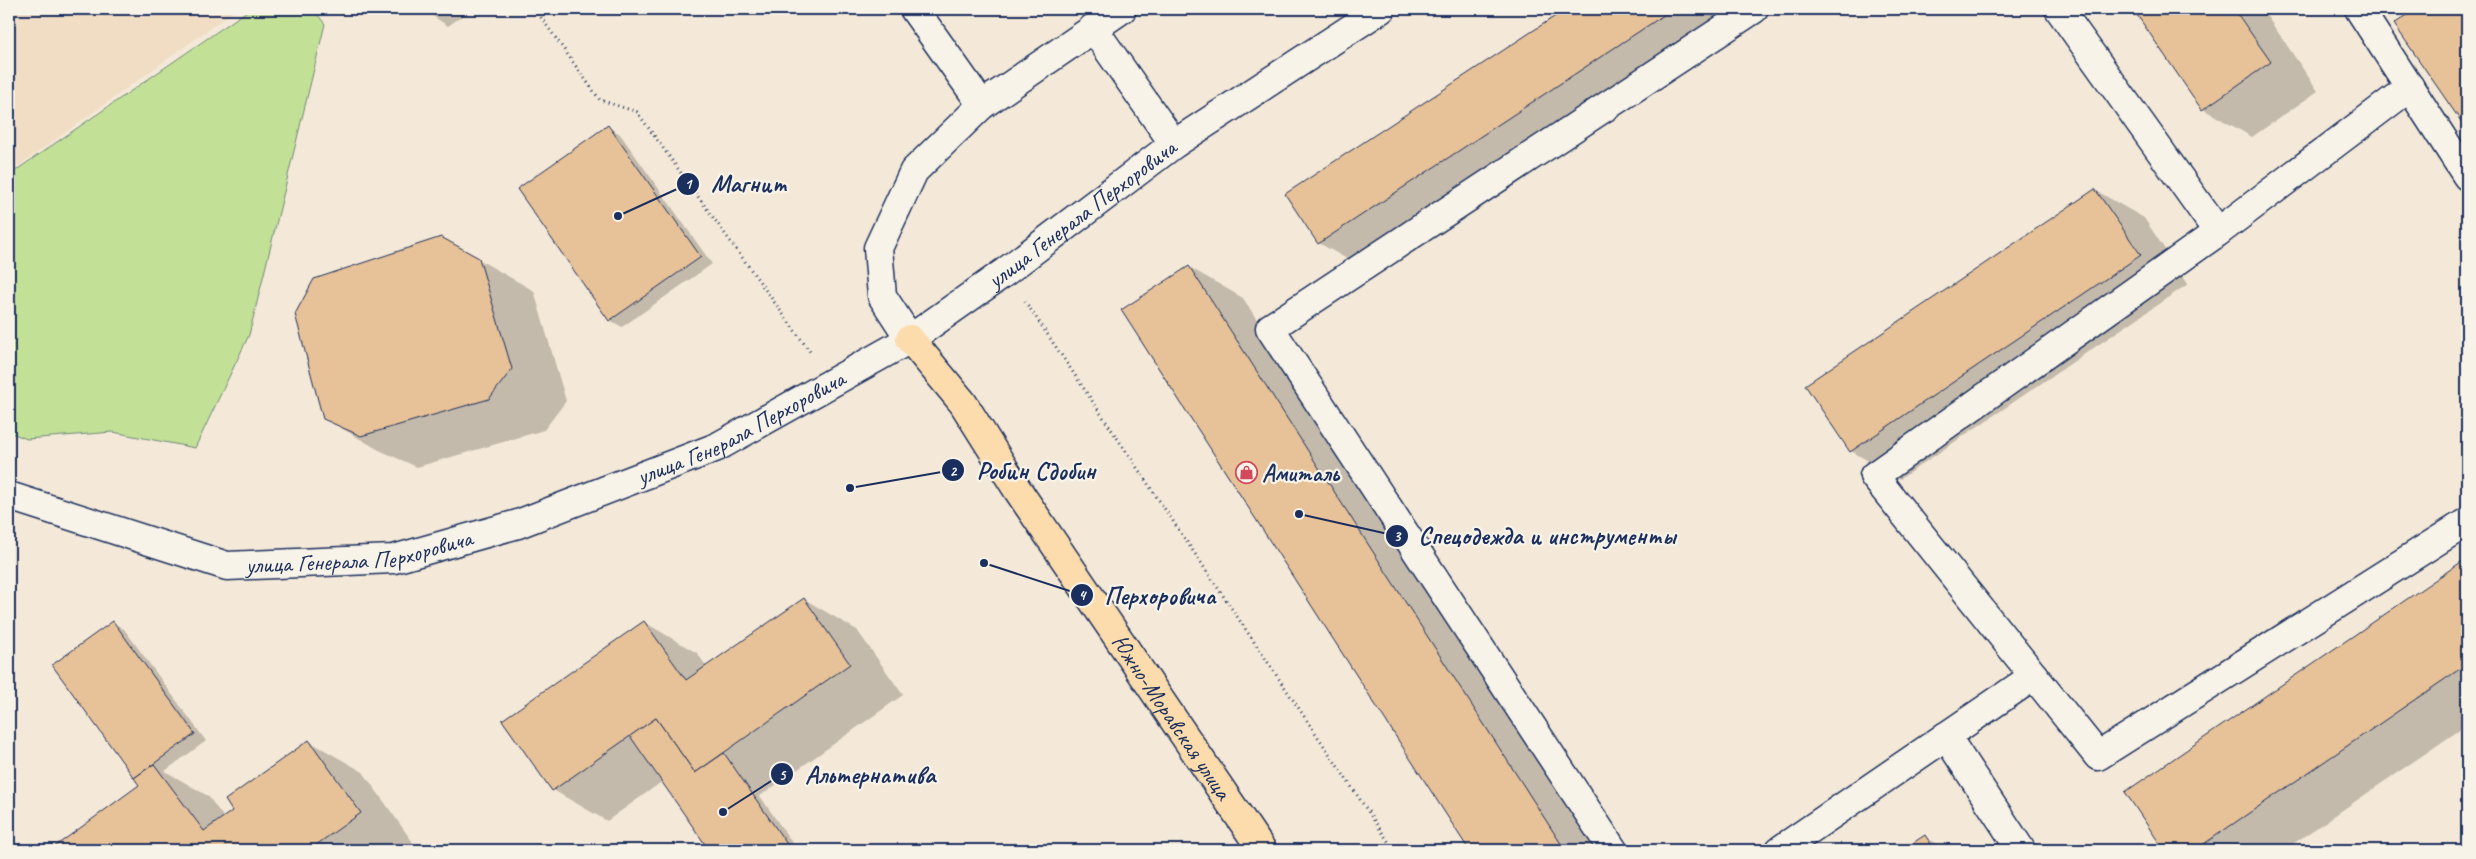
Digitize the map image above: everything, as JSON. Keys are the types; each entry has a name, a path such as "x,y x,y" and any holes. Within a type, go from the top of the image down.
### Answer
{"main road":[{"name":"Южно-Моравская улица","path":"910,339 963,403 1022,497 1262,850"}],"street":[{"path":"914,9 982,105"},
{"path":"910,339 882,296 878,248 914,171 982,105 1122,9"},
{"name":"улица Генерала Перхоровича","path":"9,496 227,566 394,559 518,524 717,447 910,339 1005,272 1174,144 1381,9"},
{"path":"1613,850 1270,328 1754,9"},
{"path":"2059,9 2218,232"},
{"path":"2359,9 2467,176"},
{"path":"1093,28 1174,144"},
{"path":"2410,88 2218,232 1874,476 2098,756 2467,522"},
{"path":"1780,850 2034,676"},
{"path":"1946,736 2021,850"}],"path":[{"path":"535,9 600,100 637,112 832,381"},
{"path":"1005,272 1394,850"}],"shaded area":[{"path":"9,9 237,9 9,173"}],"green space":[{"path":"250,9 313,9 325,24 249,335 195,448 113,432 27,439 9,432 9,175"}],"building":[{"path":"1566,9 1673,9 1318,244 1285,194"},
{"path":"2133,9 2234,9 2271,62 2202,110"},
{"path":"2416,9 2467,9 2467,130 2394,24"},
{"path":"608,125 701,257 609,321 517,189"},
{"path":"2095,189 2141,255 1850,452 1805,385"},
{"path":"441,237 479,258 512,369 489,399 361,436 323,419 295,314 314,279"},
{"path":"1189,266 1565,850 1469,850 1121,310"},
{"path":"2467,558 2467,664 2195,850 2164,850 2125,792"},
{"path":"804,598 850,664 695,773 656,718 552,791 502,720 644,621 686,680"},
{"path":"113,621 195,734 134,778 52,665"},
{"path":"656,718 695,773 724,753 791,850 709,850 630,736"},
{"path":"309,740 361,813 309,850 50,850 139,785 134,778 154,764 204,831 232,811 225,800"},
{"path":"1925,835 1935,850 1902,850"}],"place":[{"name":"Магнит","path":"618,216"},
{"name":"Амиталь","path":"1246,473"},
{"name":"Робин Сдобин","path":"850,488"},
{"name":"Спецодежда и инструменты","path":"1299,514"},
{"name":"Перхоровича","path":"984,563"},
{"name":"Альтернатива","path":"723,812"}]}
